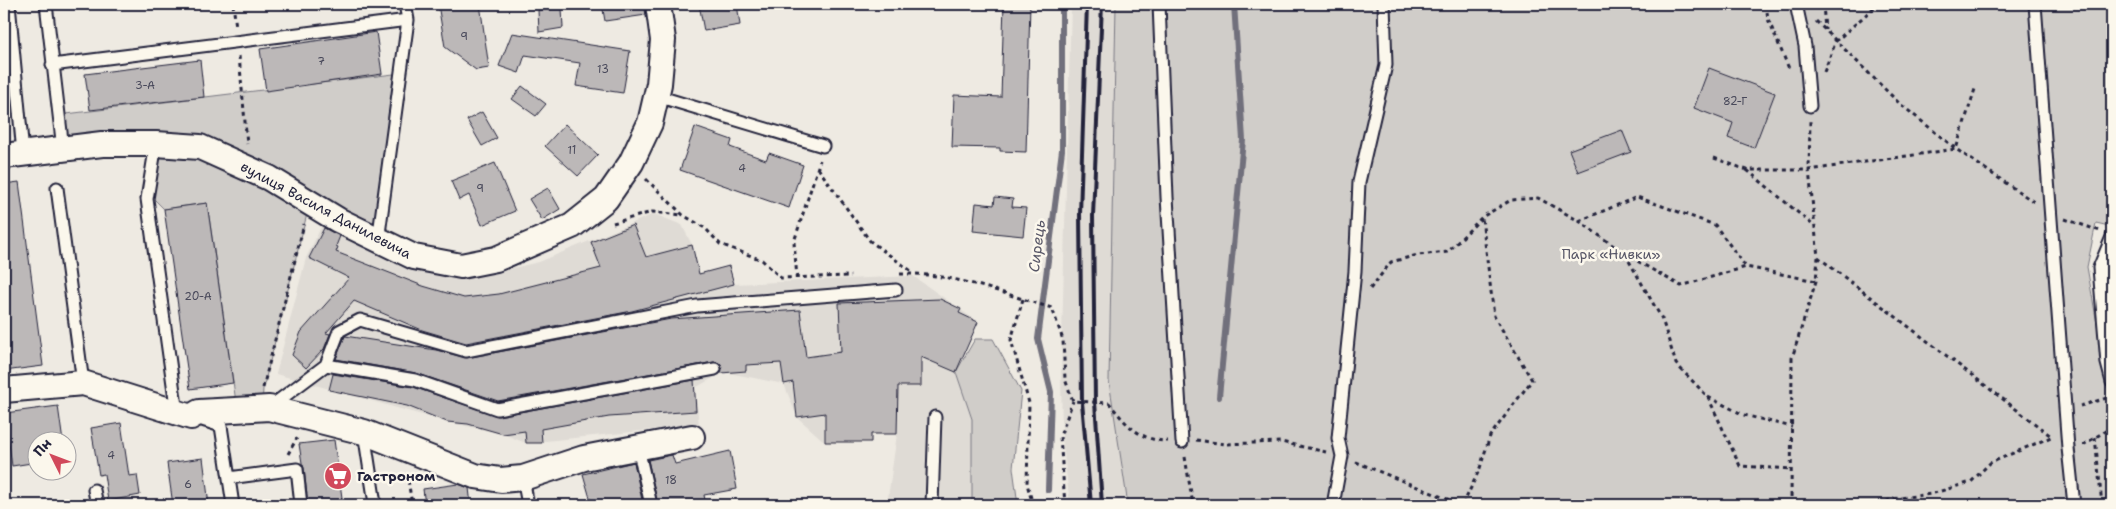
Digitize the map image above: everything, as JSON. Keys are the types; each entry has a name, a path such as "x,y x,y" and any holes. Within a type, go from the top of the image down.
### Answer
{"street":[{"name":"вулиця Василя Данилевича","path":"13,155 102,144 156,144 200,147 269,178 378,240 414,258 461,266 496,259 572,226 606,199 631,164 650,123 657,96 663,40 658,4"},
{"path":"4,390 83,383 184,415 199,412 266,408 364,432 475,476 501,480 522,478 584,458 692,437"}],"lane":[{"path":"9,4 13,155"},
{"path":"46,4 63,149"},
{"path":"378,240 408,20 405,4"},
{"path":"1159,4 1167,197 1182,442"},
{"path":"1333,505 1342,456 1338,438 1355,271 1359,182 1386,65 1384,4"},
{"path":"1796,4 1806,46 1810,106"},
{"path":"2035,4 2065,410 2074,505"},
{"path":"52,65 408,20"},
{"path":"657,96 823,146"},
{"path":"156,144 147,199 184,415 221,426 233,505"},
{"path":"57,188 83,383"},
{"path":"2108,235 2099,268 2107,363 2112,382"},
{"path":"266,408 326,365 339,331 360,320 466,351 697,306 896,290"},
{"path":"326,365 415,380 497,409 715,370"},
{"path":"932,505 935,416"},
{"path":"364,432 375,504"},
{"path":"638,448 650,505"},
{"path":"229,478 297,470 301,505"},
{"path":"522,478 528,505"},
{"path":"94,490 97,505"}],"path":[{"path":"233,4 247,150"},
{"path":"1766,4 1768,19 1792,75"},
{"path":"1824,4 1825,30"},
{"path":"1823,74 1836,41 1878,4"},
{"path":"1836,41 1899,103 1956,149 2050,214 2108,235"},
{"path":"1956,149 1975,89"},
{"path":"1791,505 1792,358 1816,281 1818,257 1809,170 1810,106"},
{"path":"631,164 683,215 705,228 720,244 762,260 780,278 797,278 794,242 818,168 823,146"},
{"path":"1714,158 1747,170 1809,170 1956,149"},
{"path":"818,168 870,241 915,273 956,279 1052,308 1063,340 1065,379 1072,401 1060,436 1065,505"},
{"path":"1747,170 1815,227"},
{"path":"1351,313 1391,262 1418,255 1448,252 1482,217 1511,200 1538,198 1579,221 1625,254 1682,286 1746,266 1816,281"},
{"path":"1579,221 1637,198 1715,225 1746,266"},
{"path":"266,408 263,389 310,202"},
{"path":"652,212 683,215"},
{"path":"1072,401 1109,403 1128,426 1153,441 1182,442 1194,439 1225,444 1281,442 1342,456 1462,505 1480,468 1490,436 1532,380 1494,316 1482,217"},
{"path":"1625,254 1662,319 1676,364 1708,397 1740,466 1791,470"},
{"path":"1818,257 2052,436 1990,463 1971,482 1931,494 1892,499 1879,505"},
{"path":"1023,299 1011,340 1029,403 1027,484 1033,505"},
{"path":"1708,397 1744,415 1792,427"},
{"path":"2065,410 2112,397"},
{"path":"2068,448 2078,447 2112,427"},
{"path":"2095,437 2102,505"},
{"path":"1182,442 1193,505"},
{"path":"403,448 412,505"}],"shaded area":[{"path":"1071,4 1116,4 1109,381 1128,505 1070,505 1062,437 1061,373"},
{"path":"654,214 682,225 692,245 699,274 729,266 734,284 913,276 978,322 956,372 972,419 972,505 887,505 897,434 872,434 871,442 825,442 797,417 784,384 724,372 695,388 699,425 526,443 503,434 447,422 276,374 306,258 326,217 433,270 491,273 539,262"}],"green space":[{"name":"Парк «Нивки»","path":"1116,4 2112,4 2112,224 2109,226 2096,223 2087,267 2112,409 2112,505 1128,505 1109,381"},
{"path":"402,73 379,236 310,202 263,389 262,409 237,409 207,203 164,209 148,193 156,144 63,149 58,115"},
{"path":"975,339 993,339 1021,391 1013,468 1018,505 972,505 972,419 956,372"}],"building":[{"path":"438,4 480,4 489,68 476,70 445,47"},
{"path":"602,4 645,4 646,15 605,21"},
{"path":"699,4 737,4 740,25 704,31"},
{"path":"1004,4 1030,4 1026,152 1000,151 1000,148 952,147 954,95 1001,97"},
{"path":"562,9 563,28 539,32 538,10"},
{"path":"376,32 382,74 266,91 260,49"},
{"path":"512,33 630,51 623,93 576,86 580,63 525,55 519,73 499,66"},
{"path":"200,60 204,97 90,110 85,74"},
{"path":"1709,68 1775,93 1754,148 1728,138 1733,123 1694,108"},
{"path":"522,86 546,104 536,116 512,99"},
{"path":"482,112 497,138 482,146 467,120"},
{"path":"565,124 598,155 578,176 545,146"},
{"path":"695,127 732,140 730,147 766,160 769,153 803,165 789,208 680,170"},
{"path":"1622,130 1631,152 1578,172 1569,150"},
{"path":"495,163 515,211 482,225 469,195 459,200 451,181"},
{"path":"19,182 43,366 4,371 4,184"},
{"path":"548,188 560,209 542,220 529,199"},
{"path":"995,197 1013,199 1012,207 1026,208 1023,236 973,231 976,203 994,205"},
{"path":"207,203 233,383 190,389 164,209"},
{"path":"633,225 646,257 692,245 699,274 729,266 734,284 632,311 466,343 422,330 354,301 326,333 330,334 324,349 306,368 292,355 301,332 349,278 309,258 324,228 340,236 336,252 423,286 464,298 499,294 601,268 591,242"},
{"path":"940,299 961,309 959,313 978,322 956,372 921,357 921,386 898,386 897,434 871,434 871,442 825,442 825,413 797,417 793,382 784,384 781,363 746,365 746,371 721,373 721,365 714,362 498,401 416,373 336,359 345,336 436,350 467,358 671,319 800,310 806,357 841,352 839,303"},
{"path":"333,374 413,387 498,416 694,380 696,411 609,417 541,429 542,443 526,443 525,431 503,434 468,424 447,422 407,406 329,390"},
{"path":"58,406 62,432 28,432 28,464 12,466 5,413"},
{"path":"121,423 129,476 137,475 140,495 108,501 104,474 99,475 91,428"},
{"path":"334,440 343,505 308,505 299,444"},
{"path":"730,451 737,489 704,495 706,505 658,505 648,460 672,455 675,464"},
{"path":"203,458 209,505 173,505 167,463"},
{"path":"634,462 643,505 592,505 583,474"},
{"path":"458,484 469,488 471,505 425,505 423,489"}],"waterway":[{"name":"Сирець","path":"1048,490 1051,392 1038,339 1062,150 1062,4"},
{"path":"1219,397 1243,140 1234,4"}],"railway":[{"path":"1087,4 1080,214 1082,402 1091,505"},
{"path":"1102,4 1093,216 1095,402 1102,505"}],"place":[{"name":"Гастроном","path":"338,476"}]}
